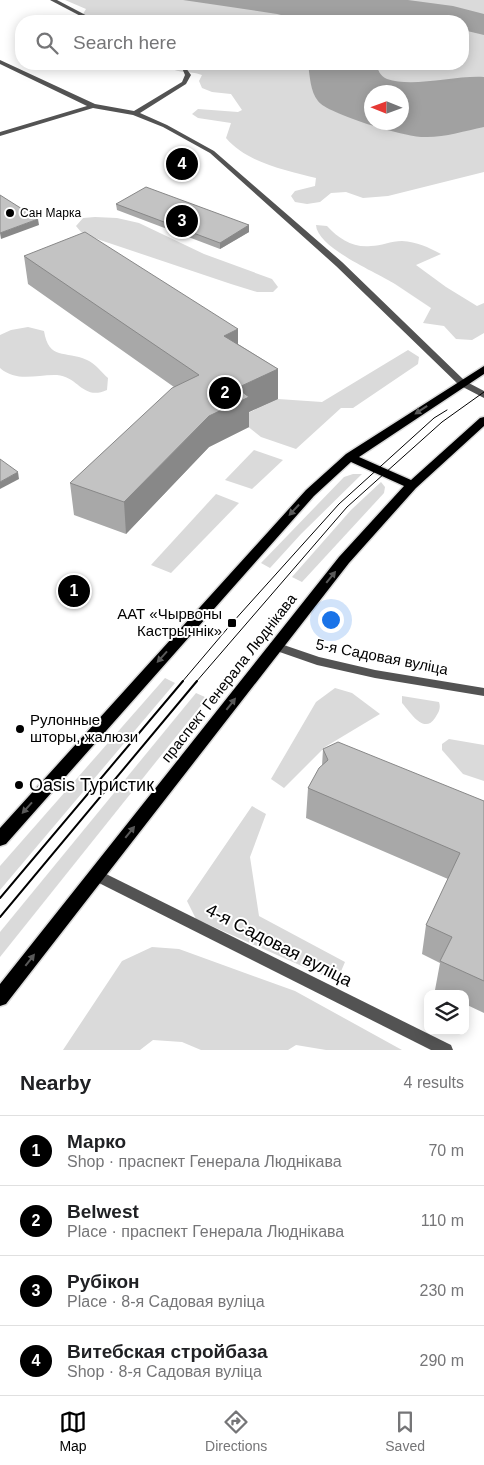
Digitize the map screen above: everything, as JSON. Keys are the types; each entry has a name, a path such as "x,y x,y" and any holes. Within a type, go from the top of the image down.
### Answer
{"main road":[{"path":"0,839 310,494 350,457 484,369"},
{"name":"праспект Генерала Люднікава","path":"0,998 344,560 412,485 484,420"},
{"path":"350,457 412,485"}],"street":[{"path":"53,0 82,15"},
{"path":"0,62 15,69"},
{"path":"17,70 93,106 136,113 165,126 212,152 339,264 462,382 484,395"},
{"path":"136,113 184,83 188,75 186,70"},
{"path":"0,134 93,106"},
{"name":"5-я Садовая вуліца","path":"275,646 317,661 375,674 484,692"},
{"name":"4-я Садовая вуліца","path":"96,875 446,1050"}],"shaded area":[{"path":"65,0 484,0 484,172 388,196 363,198 346,192 331,193 320,202 307,204 295,202 291,196 295,191 315,186 316,178 256,160 235,147 226,138 231,123 198,118 192,114 198,109 238,112 242,110 231,94 212,92 202,88 199,81 202,75 174,70 469,70 469,15 83,14 86,9"},
{"path":"183,0 408,0 453,6 484,14 484,35 469,31 469,15 277,14"},
{"path":"309,70 379,70 387,79 409,82 484,77 484,127 431,137 414,136 389,130 409,130 409,85 364,85 364,123 324,106 315,97"},
{"path":"83,218 117,218 139,223 204,254 272,279 278,287 273,292 257,292 100,240 81,232 76,226"},
{"path":"316,225 327,226 341,239 358,246 375,246 402,241 413,242 441,254 416,265 446,287 477,306 484,303 484,333 472,340 456,339 444,326 423,323 431,308 395,284 337,251 319,234"},
{"path":"28,327 44,331 46,340 54,351 79,357 93,363 108,378 107,390 92,393 71,380 57,375 20,377 7,373 0,368 0,335 11,330"},
{"path":"408,350 419,357 418,364 353,408 341,408 296,449 261,437 237,418 278,399 322,402"},
{"path":"254,450 283,460 252,489 225,480"},
{"path":"362,474 301,534 270,568 261,563 344,477"},
{"path":"381,482 385,487 384,493 302,582 292,577 351,510"},
{"path":"216,494 239,503 171,573 151,565"},
{"path":"165,678 175,683 0,890 0,866"},
{"path":"335,688 352,693 380,714 325,747 284,788 271,779 316,702"},
{"path":"196,693 207,698 0,957 0,932"},
{"path":"402,696 439,702 439,712 431,723 422,723 402,703"},
{"path":"449,739 484,745 484,781 463,774 442,750 442,744"},
{"path":"252,806 266,814 250,857 259,916 345,962 339,976 322,975 196,919 187,901"},
{"path":"152,947 179,949 295,991 402,1050 326,1050 296,1045 288,1050 201,1050 182,1042 153,1040 140,1050 63,1050 122,961"}],"building":[{"path":"146,187 249,225 220,243 116,204"},
{"name":"Сан Марка","path":"0,195 38,219 0,233"},
{"path":"85,232 238,329 224,336 278,369 237,388 249,397 209,416 124,502 70,483 172,388 199,375 24,256"},
{"path":"0,459 18,472 0,482"},
{"path":"338,742 484,801 484,981 440,961 452,937 426,925 460,853 308,788 319,768 328,760 323,749"}],"tram line":[{"path":"196,682 347,507 442,422 484,392"},
{"path":"182,682 232,623 339,504 434,418 447,410"},
{"path":"0,898 183,681"},
{"path":"0,917 197,681"}],"place":[{"name":"Витебская стройбаза","path":"182,164"},
{"name":"Сан Марка","path":"10,213"},
{"name":"Рубікон","path":"182,221"},
{"name":"Belwest","path":"225,393"},
{"name":"Марко","path":"74,591"},
{"name":"ААТ «Чырвоны Кастрычнік»","path":"232,623"},
{"name":"Рулонные шторы, жалюзи","path":"20,729"},
{"name":"Oasis Туристик","path":"19,785"}]}
